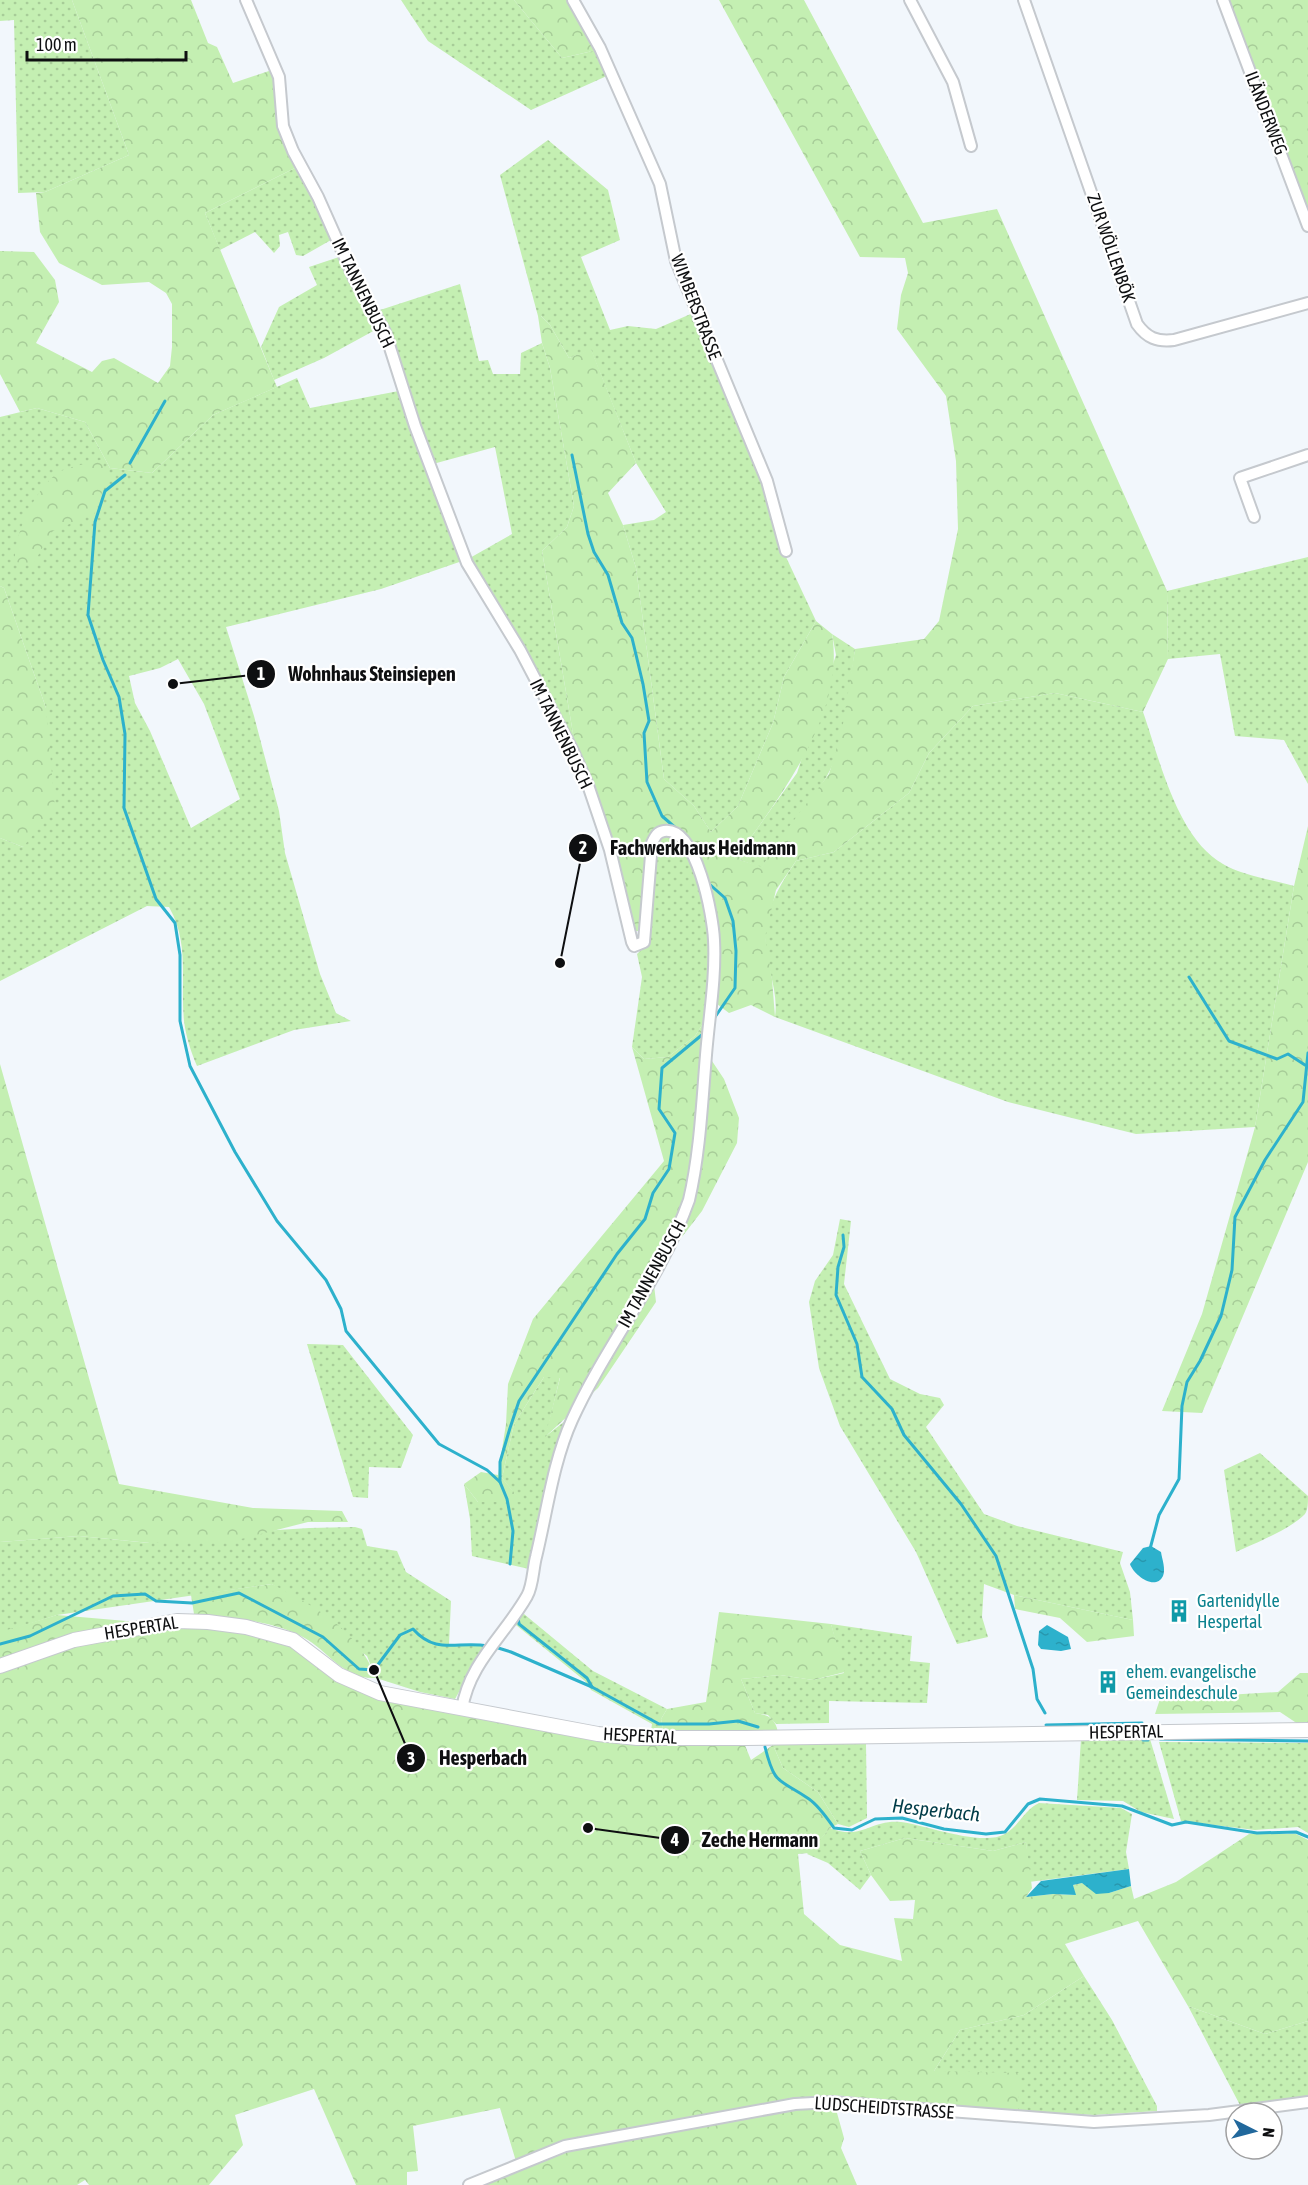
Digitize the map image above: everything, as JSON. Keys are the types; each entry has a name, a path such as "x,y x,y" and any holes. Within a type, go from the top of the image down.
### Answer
{"main road":[{"name":"HESPERTAL","path":"0,1666 74,1640 177,1621 208,1622 246,1627 293,1640 339,1675 380,1693 598,1734 637,1738 1308,1730"}],"street":[{"name":"IM TANNENBUSCH","path":"246,0 279,77 284,126 292,151 318,197 354,278 385,332 415,426 467,563 520,650 573,751 588,785 610,850 634,946 644,942 652,843 656,835 663,831 672,831 688,845 699,868 713,924 712,984 694,1172 689,1200 681,1224 572,1420 560,1457 528,1595 486,1652 472,1676 462,1709"},
{"name":"WIMBERSTRASSE","path":"573,0 604,57 660,184 676,261 767,481 786,551"},
{"path":"910,0 953,82 970,146"},
{"name":"ZUR WÖLLENBÖK","path":"1024,0 1137,324 1145,335 1154,340 1174,340 1308,303"},
{"name":"ILÄNDERWEG","path":"1223,0 1308,226"},
{"path":"1254,517 1240,478 1308,455"},
{"name":"LUDSCHEIDTSTRASSE","path":"469,2185 565,2146 795,2104 831,2102 1094,2122 1209,2115 1308,2102"}],"green space":[{"path":"0,0 72,0 129,155 45,192 18,193 14,20 0,21"},
{"path":"72,0 191,0 208,43 217,47 233,83 272,70 283,136 295,168 205,213 277,387 213,415 152,473 110,468 85,422 37,408 20,412 0,374 0,251 34,252 55,280 59,302 36,343 92,372 102,361 114,358 158,383 170,366 172,304 166,293 149,282 102,285 59,263 40,232 36,193 45,192 129,155"},
{"path":"401,0 514,0 562,58 597,50 609,75 531,110 428,41"},
{"path":"514,0 568,0 597,50 562,58"},
{"path":"719,0 804,0 923,223 997,209 1167,591 1168,659 1143,712 1055,693 973,706 929,753 909,793 834,852 796,861 776,890 765,937 775,1017 751,1005 729,1013 713,1001 716,956 691,843 654,832 644,931 635,931 614,856 575,745 542,551 567,527 574,506 550,368 542,343 538,316 550,325 569,358 591,349 636,463 608,493 623,525 636,568 664,779 694,806 711,832 738,806 773,723 784,677 816,621 832,634 834,663 830,691 821,719 794,774 744,847 740,860 762,867 775,845 829,774 842,730 855,649 924,639 939,621 958,529 956,461 946,396 897,329 901,295 908,273 905,258 860,257"},
{"path":"1223,0 1308,0 1308,224"},
{"path":"548,140 608,190 620,240 581,257 610,330 628,326 656,329 693,313 762,481 786,557 816,621 784,677 773,723 738,806 711,832 694,806 664,779 636,568 623,525 654,520 666,512 636,463 591,350 569,358 550,325 538,316 500,175"},
{"path":"295,168 316,202 331,240 303,256 296,255 288,232 279,235 280,246 274,253 255,232 220,250 205,213"},
{"path":"339,257 377,329 324,358 274,380 261,347 279,307 317,285 309,267"},
{"path":"460,284 479,361 488,360 493,374 520,374 521,353 542,343 550,368 574,506 567,527 542,551 575,745 468,559 381,589 226,627 254,716 279,811 285,853 320,974 336,1013 351,1021 294,1030 197,1066 184,1021 180,935 169,907 147,906 0,981 0,838 23,847 46,708 4,588 0,586 0,417 37,408 85,422 110,468 152,473 213,415 297,378 310,408 404,390 377,311","holes":["495,447 512,534 468,559 433,464","178,659 204,704 240,799 191,828 150,731 135,703 129,676 160,668"]},
{"path":"100,460 108,476 93,517 86,517 51,532 33,565 15,562 15,551 22,526 34,500 50,479 68,468"},
{"path":"1308,557 1308,784 1284,740 1235,736 1220,654 1168,659 1167,591"},
{"path":"0,586 4,588 46,708 55,808 23,847 0,838"},
{"path":"832,634 855,649 839,746 821,786 762,868 740,860 744,847 797,773 836,655"},
{"path":"1055,693 1143,712 1172,796 1193,836 1207,852 1223,864 1257,877 1294,886 1255,1127 1136,1134 1008,1102 775,1017 775,997 765,938 766,927 775,897 796,861 834,852 909,793 929,753 973,706"},
{"path":"1308,826 1308,1162 1202,1413 1162,1411 1202,1314 1255,1127 1294,886"},
{"path":"663,834 673,837 698,870 710,925 706,1019 695,1036 668,1057 644,1059 632,1047 642,977 637,954 646,945 654,843"},
{"path":"706,1019 710,1058 724,1079 739,1118 737,1143 702,1211 668,1255 654,1285 656,1302 598,1388 545,1437 560,1378 544,1377 514,1424 502,1478 522,1502 478,1502 464,1484 481,1472 498,1475 506,1424 508,1384 533,1319 664,1161 632,1047 644,1059 668,1057 695,1036"},
{"path":"0,1064 119,1484 253,1508 342,1511 348,1522 308,1522 233,1541 150,1543 79,1536 0,1542"},
{"path":"840,1219 851,1221 844,1284 890,1379 920,1394 940,1398 944,1405 926,1427 984,1514 1017,1526 1123,1552 1120,1563 1130,1592 1133,1620 1014,1595 984,1584 982,1617 988,1637 957,1644 916,1552 840,1426 819,1368 809,1302 815,1281 833,1255"},
{"path":"307,1344 343,1345 413,1435 401,1468 369,1467 368,1498 353,1497"},
{"path":"544,1377 560,1377 546,1436 565,1421 529,1569 472,1556 470,1519 464,1484 478,1502 521,1502 502,1478 514,1424"},
{"path":"1260,1453 1308,1496 1308,1506 1305,1514 1299,1520 1236,1552 1224,1470"},
{"path":"355,1527 362,1529 367,1546 397,1551 406,1572 451,1601 449,1644 485,1646 455,1699 420,1692 376,1678 367,1656 272,1584 57,1615 0,1633 0,1542 79,1536 149,1543 150,1538"},
{"path":"272,1584 333,1621 358,1646 376,1678 365,1678 347,1671 308,1640 282,1628 253,1621 194,1614 191,1595"},
{"path":"1014,1595 1133,1620 1134,1636 1087,1642 1060,1618 1015,1609"},
{"path":"719,1612 831,1624 845,1672 813,1680 780,1675 741,1679 755,1713 770,1718 775,1723 778,1732 664,1733 661,1719 667,1709 706,1702"},
{"path":"524,1614 593,1671 667,1709 661,1719 664,1733 651,1731 652,1724 591,1690 585,1681 511,1621"},
{"path":"57,1615 242,1631 300,1650 316,1665 347,1686 376,1699 591,1740 645,1746 744,1743 751,1760 773,1745 783,1768 818,1792 838,1824 830,1828 809,1853 798,1854 804,1914 840,1945 902,1961 894,1918 913,1919 915,1900 890,1901 871,1875 860,1851 905,1838 993,1851 1026,1842 1032,1888 1026,1897 1053,1894 1075,1895 1073,1885 1082,1883 1109,1893 1131,1886 1134,1899 1176,1882 1249,1834 1296,1834 1308,1840 1308,2021 1265,2034 1188,2006 1138,1921 1065,1944 1084,1976 1024,2015 960,2030 934,2071 1020,2073 1018,2111 832,2095 844,2138 841,2148 857,2185 482,2185 518,2168 500,2108 413,2126 418,2171 407,2172 407,2185 356,2185 314,2089 235,2115 243,2145 209,2185 89,2185 85,2180 77,2185 0,2185 0,1632"},
{"path":"831,1624 912,1636 910,1661 930,1663 927,1703 829,1701 829,1723 776,1724 768,1715 755,1713 741,1679 780,1675 813,1680 844,1673"},
{"path":"1300,1673 1308,1673 1308,1724 1298,1724 1280,1712 1155,1714 1160,1699 1278,1692"},
{"path":"1081,1739 1150,1739 1174,1819 1141,1812 1123,1801 1077,1800"},
{"path":"1159,1742 1308,1743 1308,1833 1298,1827 1255,1830 1181,1821"},
{"path":"866,1743 867,1818 849,1827 838,1824 818,1792 783,1768 773,1745"},
{"path":"1039,1803 1121,1808 1132,1814 1126,1852 1129,1869 1029,1882 1026,1842 993,1851 905,1838 860,1851 871,1875 860,1890 828,1863 807,1854 830,1828 850,1832 890,1822 901,1822 968,1837 995,1837 1010,1831 1029,1810"},
{"path":"1084,1976 1112,2020 1157,2106 1157,2111 1094,2115 1018,2111 934,2071 960,2030 1024,2015"},
{"path":"1188,2006 1265,2034 1308,2021 1308,2098 1284,2101 1238,2101"}],"water":[{"path":"1151,1546 1161,1552 1164,1567 1163,1576 1155,1582 1145,1580 1135,1572 1130,1564 1143,1548"},
{"path":"1047,1625 1068,1637 1071,1649 1061,1651 1041,1649 1038,1645 1039,1631"},
{"path":"1129,1869 1131,1886 1109,1893 1096,1894 1082,1883 1073,1885 1076,1895 1053,1894 1026,1897 1041,1881"}],"waterway":[{"path":"130,463 165,401"},
{"path":"572,455 588,534 594,552 608,575 622,623 632,638 643,684 649,721 644,733 647,782 662,816 678,830"},
{"path":"125,475 105,491 95,522 88,615 103,660 119,697 125,734 124,808 156,899 175,923 180,955 180,1021 190,1066 235,1152 277,1221 326,1280 341,1309 346,1331 439,1444 487,1470 500,1482"},
{"path":"707,882 725,898 733,921 736,951 735,988 715,1017"},
{"path":"1189,977 1229,1041 1277,1059 1288,1054 1305,1065"},
{"path":"510,1564 513,1531 507,1499 500,1482 500,1462 519,1401 617,1254 645,1219 653,1193 669,1169 675,1133 659,1109 662,1068 703,1034"},
{"path":"1150,1549 1159,1515 1179,1479 1182,1406 1187,1382 1200,1361 1221,1316 1232,1270 1235,1217 1265,1160 1303,1102 1308,1053"},
{"path":"843,1235 844,1247 838,1267 836,1295 857,1344 862,1377 892,1409 904,1435 961,1504 996,1556 1033,1669 1037,1699 1045,1713"},
{"name":"Hesperbach","path":"0,1644 30,1636 113,1596 145,1594 156,1601 192,1603 239,1593 323,1637 359,1669 374,1670 400,1635 413,1629 422,1637 439,1645 488,1646"},
{"path":"518,1617 519,1624 587,1678 592,1687"},
{"name":"Hesperbach","path":"495,1647 592,1687 659,1724 709,1724 738,1721 758,1727"},
{"path":"1046,1725 1142,1723"},
{"path":"1160,1739 1308,1741"},
{"path":"1143,1740 1148,1740"},
{"name":"Hesperbach","path":"765,1747 775,1775 813,1802 834,1828 852,1830 875,1819 902,1818 944,1829 986,1834 1005,1832 1028,1804 1040,1799 1122,1806 1172,1825 1186,1822 1257,1833 1296,1832 1308,1837"}],"place":[{"name":"Wohnhaus Steinsiepen","path":"173,684"},
{"name":"Fachwerkhaus Heidmann","path":"560,963"},
{"name":"Gartenidylle Hespertal","path":"1179,1611"},
{"name":"Hesperbach","path":"374,1670"},
{"name":"ehem. evangelische Gemeindeschule","path":"1108,1682"},
{"name":"Zeche Hermann","path":"588,1828"}]}
